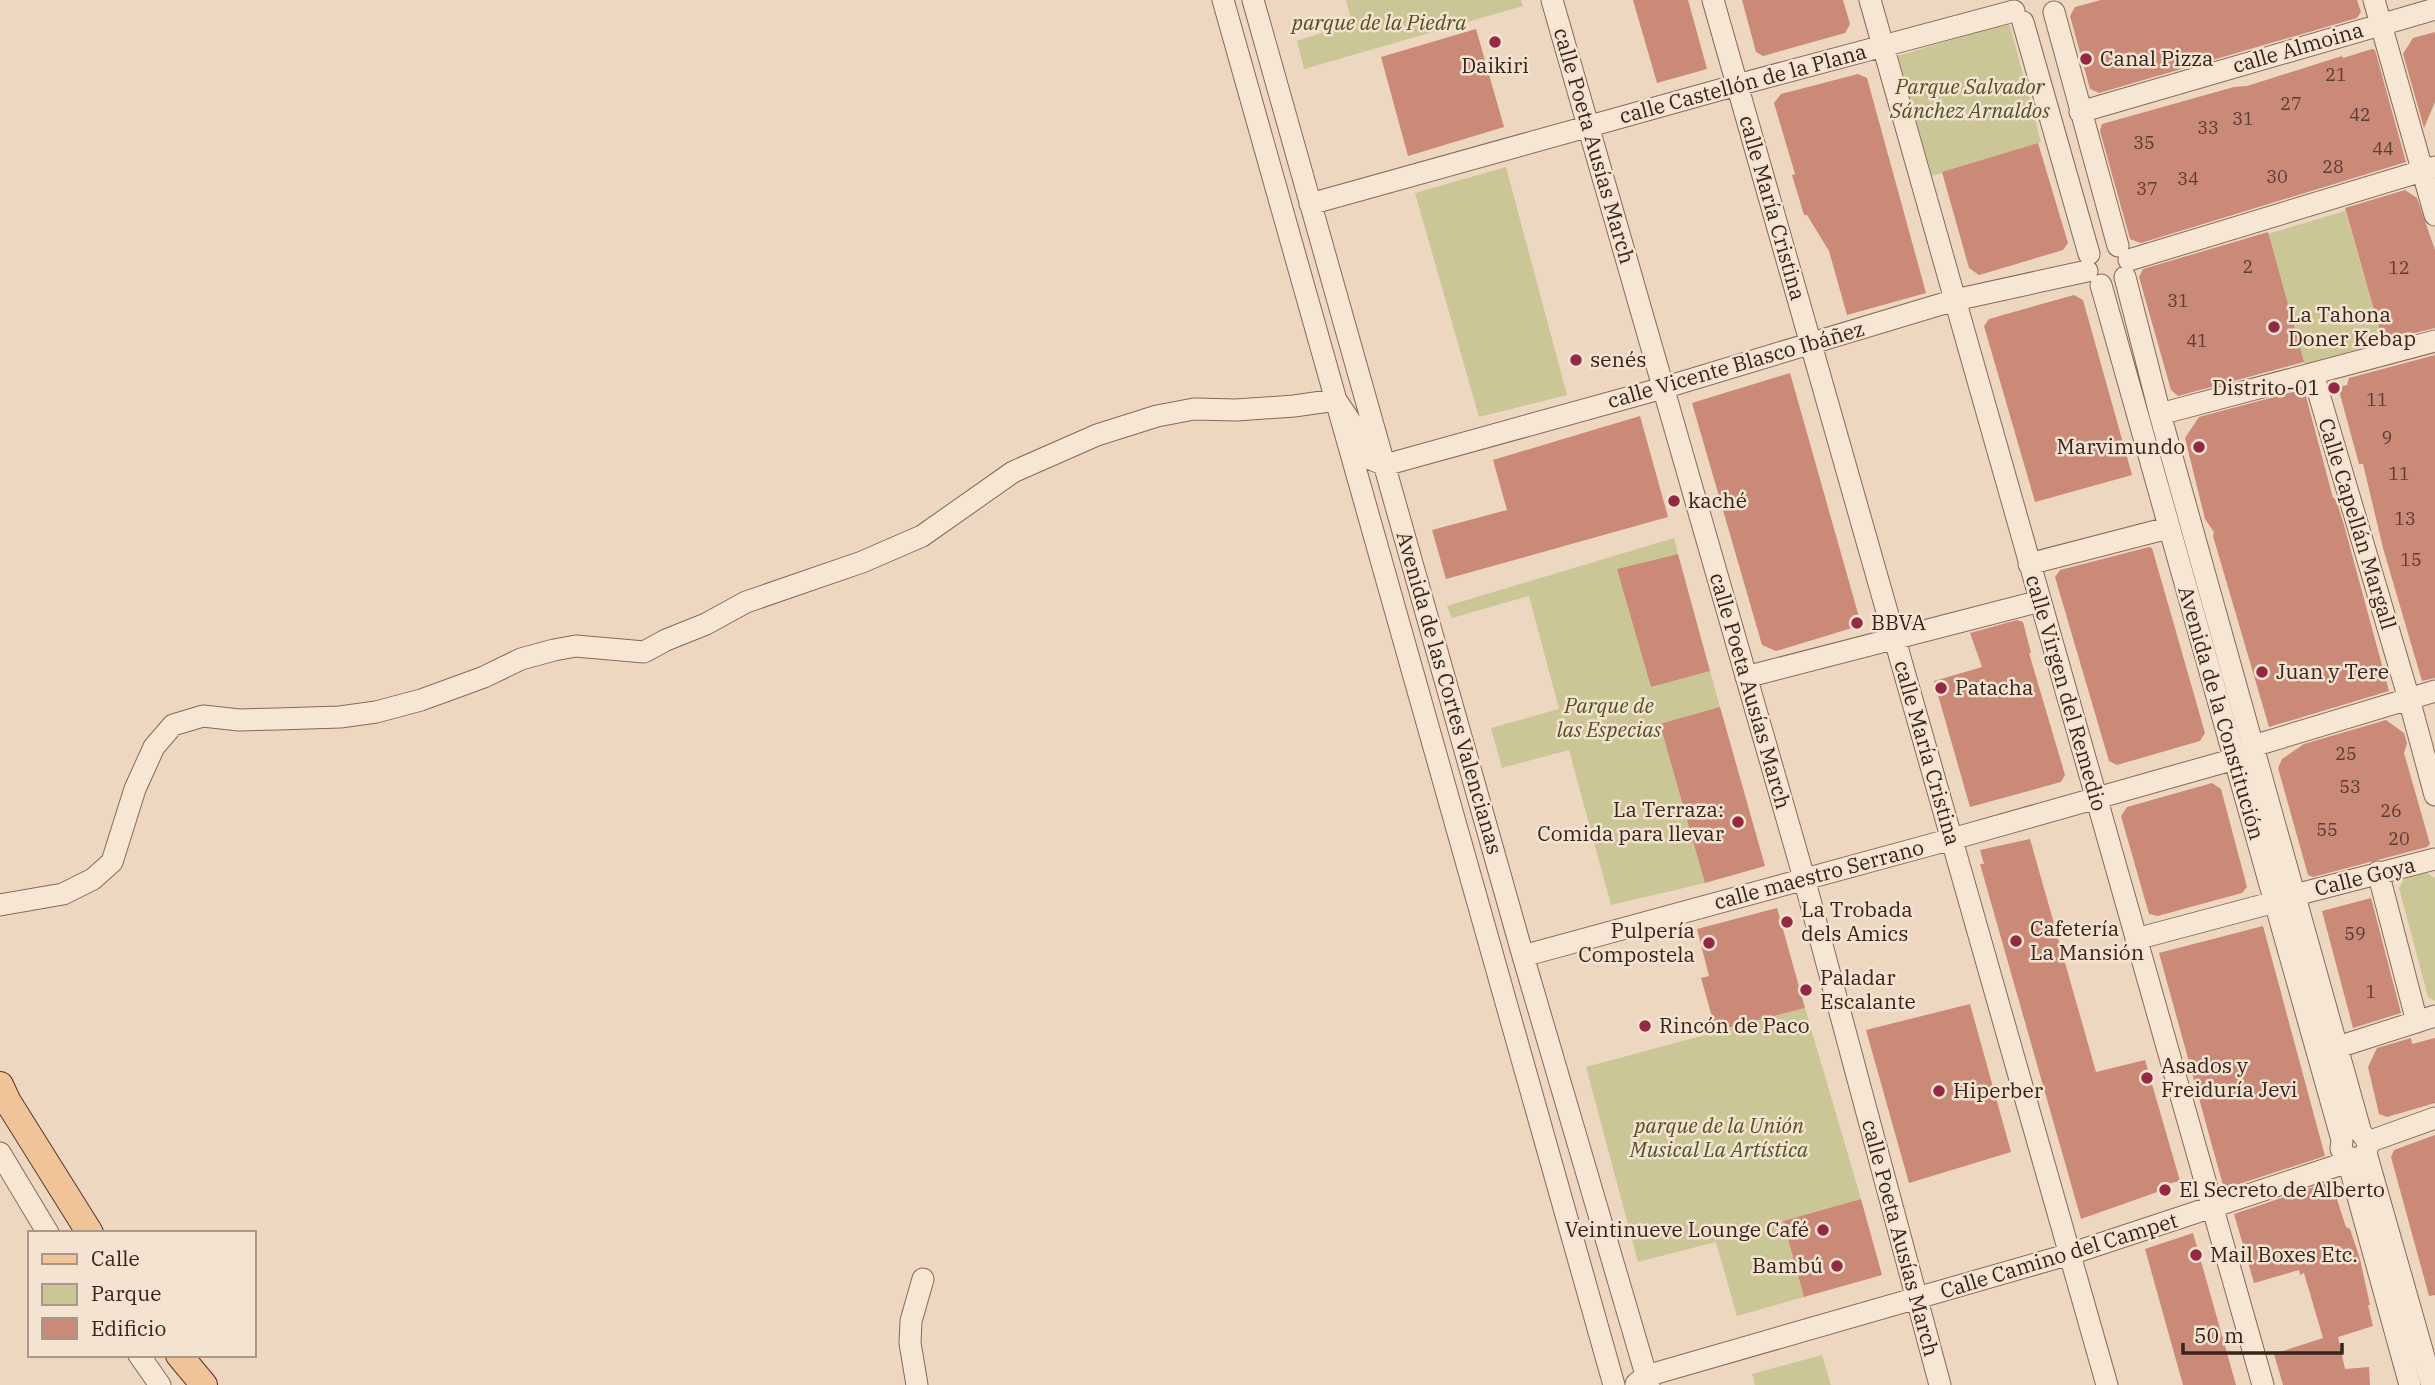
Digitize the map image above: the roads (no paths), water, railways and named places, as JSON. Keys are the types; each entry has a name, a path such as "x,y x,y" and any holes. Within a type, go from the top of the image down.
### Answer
{"main road":[{"path":"0,1085 89,1231"},
{"path":"181,1357 204,1385"}],"street":[{"name":"Avenida de las Cortes Valencianas","path":"1223,0 1614,1385"},
{"name":"Avenida de las Cortes Valencianas","path":"1253,0 1643,1382"},
{"name":"calle Poeta Ausías March","path":"1552,0 1804,878 1940,1385"},
{"name":"calle María Cristina","path":"1713,0 2107,1385"},
{"name":"calle Virgen del Remedio","path":"1870,0 1881,47 2263,1385"},
{"path":"2374,0 2429,168 2435,215"},
{"name":"calle Castellón de la Plana","path":"1310,204 1737,85 2016,11 2037,25 2044,23 2054,6"},
{"name":"Avenida de la Constitución","path":"2054,6 2080,112 2124,261 2160,414 2253,746 2285,898 2355,1148 2432,1385"},
{"name":"calle Almoina","path":"2080,112 2435,9"},
{"name":"Avenida de la Constitución","path":"2016,11 2235,759 2337,1047 2355,1148 2410,1385"},
{"path":"2124,261 2429,168"},
{"path":"2103,244 2124,261 2115,285 2093,270 2097,247 2103,244"},
{"name":"calle Vicente Blasco Ibáñez","path":"1385,465 1663,388 1955,300 2093,270"},
{"path":"2160,414 2435,341"},
{"name":"Calle Capellán Margall","path":"2313,374 2435,794"},
{"path":"0,905 63,894 93,879 112,862 135,789 154,747 173,725 203,716 239,720 340,717 376,712 421,700 484,677 521,659 554,650 576,646 644,652 706,624 746,602 862,562 912,541 1013,472 1097,435 1157,416 1194,409 1236,410 1336,400 1354,427 1366,457 1385,465"},
{"path":"2029,564 2168,528"},
{"path":"1746,677 2040,601"},
{"path":"2253,746 2435,691"},
{"name":"calle maestro Serrano","path":"1523,956 2235,759"},
{"name":"Calle Goya","path":"2136,939 2378,872 2435,859"},
{"path":"2337,1047 2426,1019 2378,872"},
{"name":"Calle Camino del Campet","path":"1643,1382 2070,1254 2213,1207 2435,1118"},
{"path":"0,1153 47,1231"},
{"path":"917,1385 910,1343 911,1321 923,1279"},
{"path":"140,1357 160,1385"}],"place":[{"name":"Daikiri","path":"1495,42"},
{"name":"Canal Pizza","path":"2086,59"},
{"name":"La Tahona Doner Kebap","path":"2274,327"},
{"name":"senés","path":"1576,360"},
{"name":"Distrito-01","path":"2334,388"},
{"name":"Marvimundo","path":"2199,447"},
{"name":"kaché","path":"1674,501"},
{"name":"BBVA","path":"1857,623"},
{"name":"Juan y Tere","path":"2262,672"},
{"name":"Patacha","path":"1941,688"},
{"name":"La Terraza: Comida para llevar","path":"1738,822"},
{"name":"La Trobada dels Amics","path":"1787,922"},
{"name":"Cafetería La Mansión","path":"2016,941"},
{"name":"Pulpería Compostela","path":"1709,943"},
{"name":"Paladar Escalante","path":"1806,990"},
{"name":"Rincón de Paco","path":"1645,1026"},
{"name":"Asados y Freiduría Jevi","path":"2147,1078"},
{"name":"Hiperber","path":"1939,1091"},
{"name":"El Secreto de Alberto","path":"2165,1190"},
{"name":"Veintinueve Lounge Café","path":"1823,1230"},
{"name":"Mail Boxes Etc.","path":"2196,1255"},
{"name":"Bambú","path":"1837,1266"}],"park label":[{"name":"parque de la Piedra","path":"1379,23"},
{"name":"Parque Salvador Sánchez Arnaldos","path":"1970,99"},
{"name":"Parque de las Especias","path":"1609,718"},
{"name":"parque de la Unión Musical La Artística","path":"1719,1138"}]}
